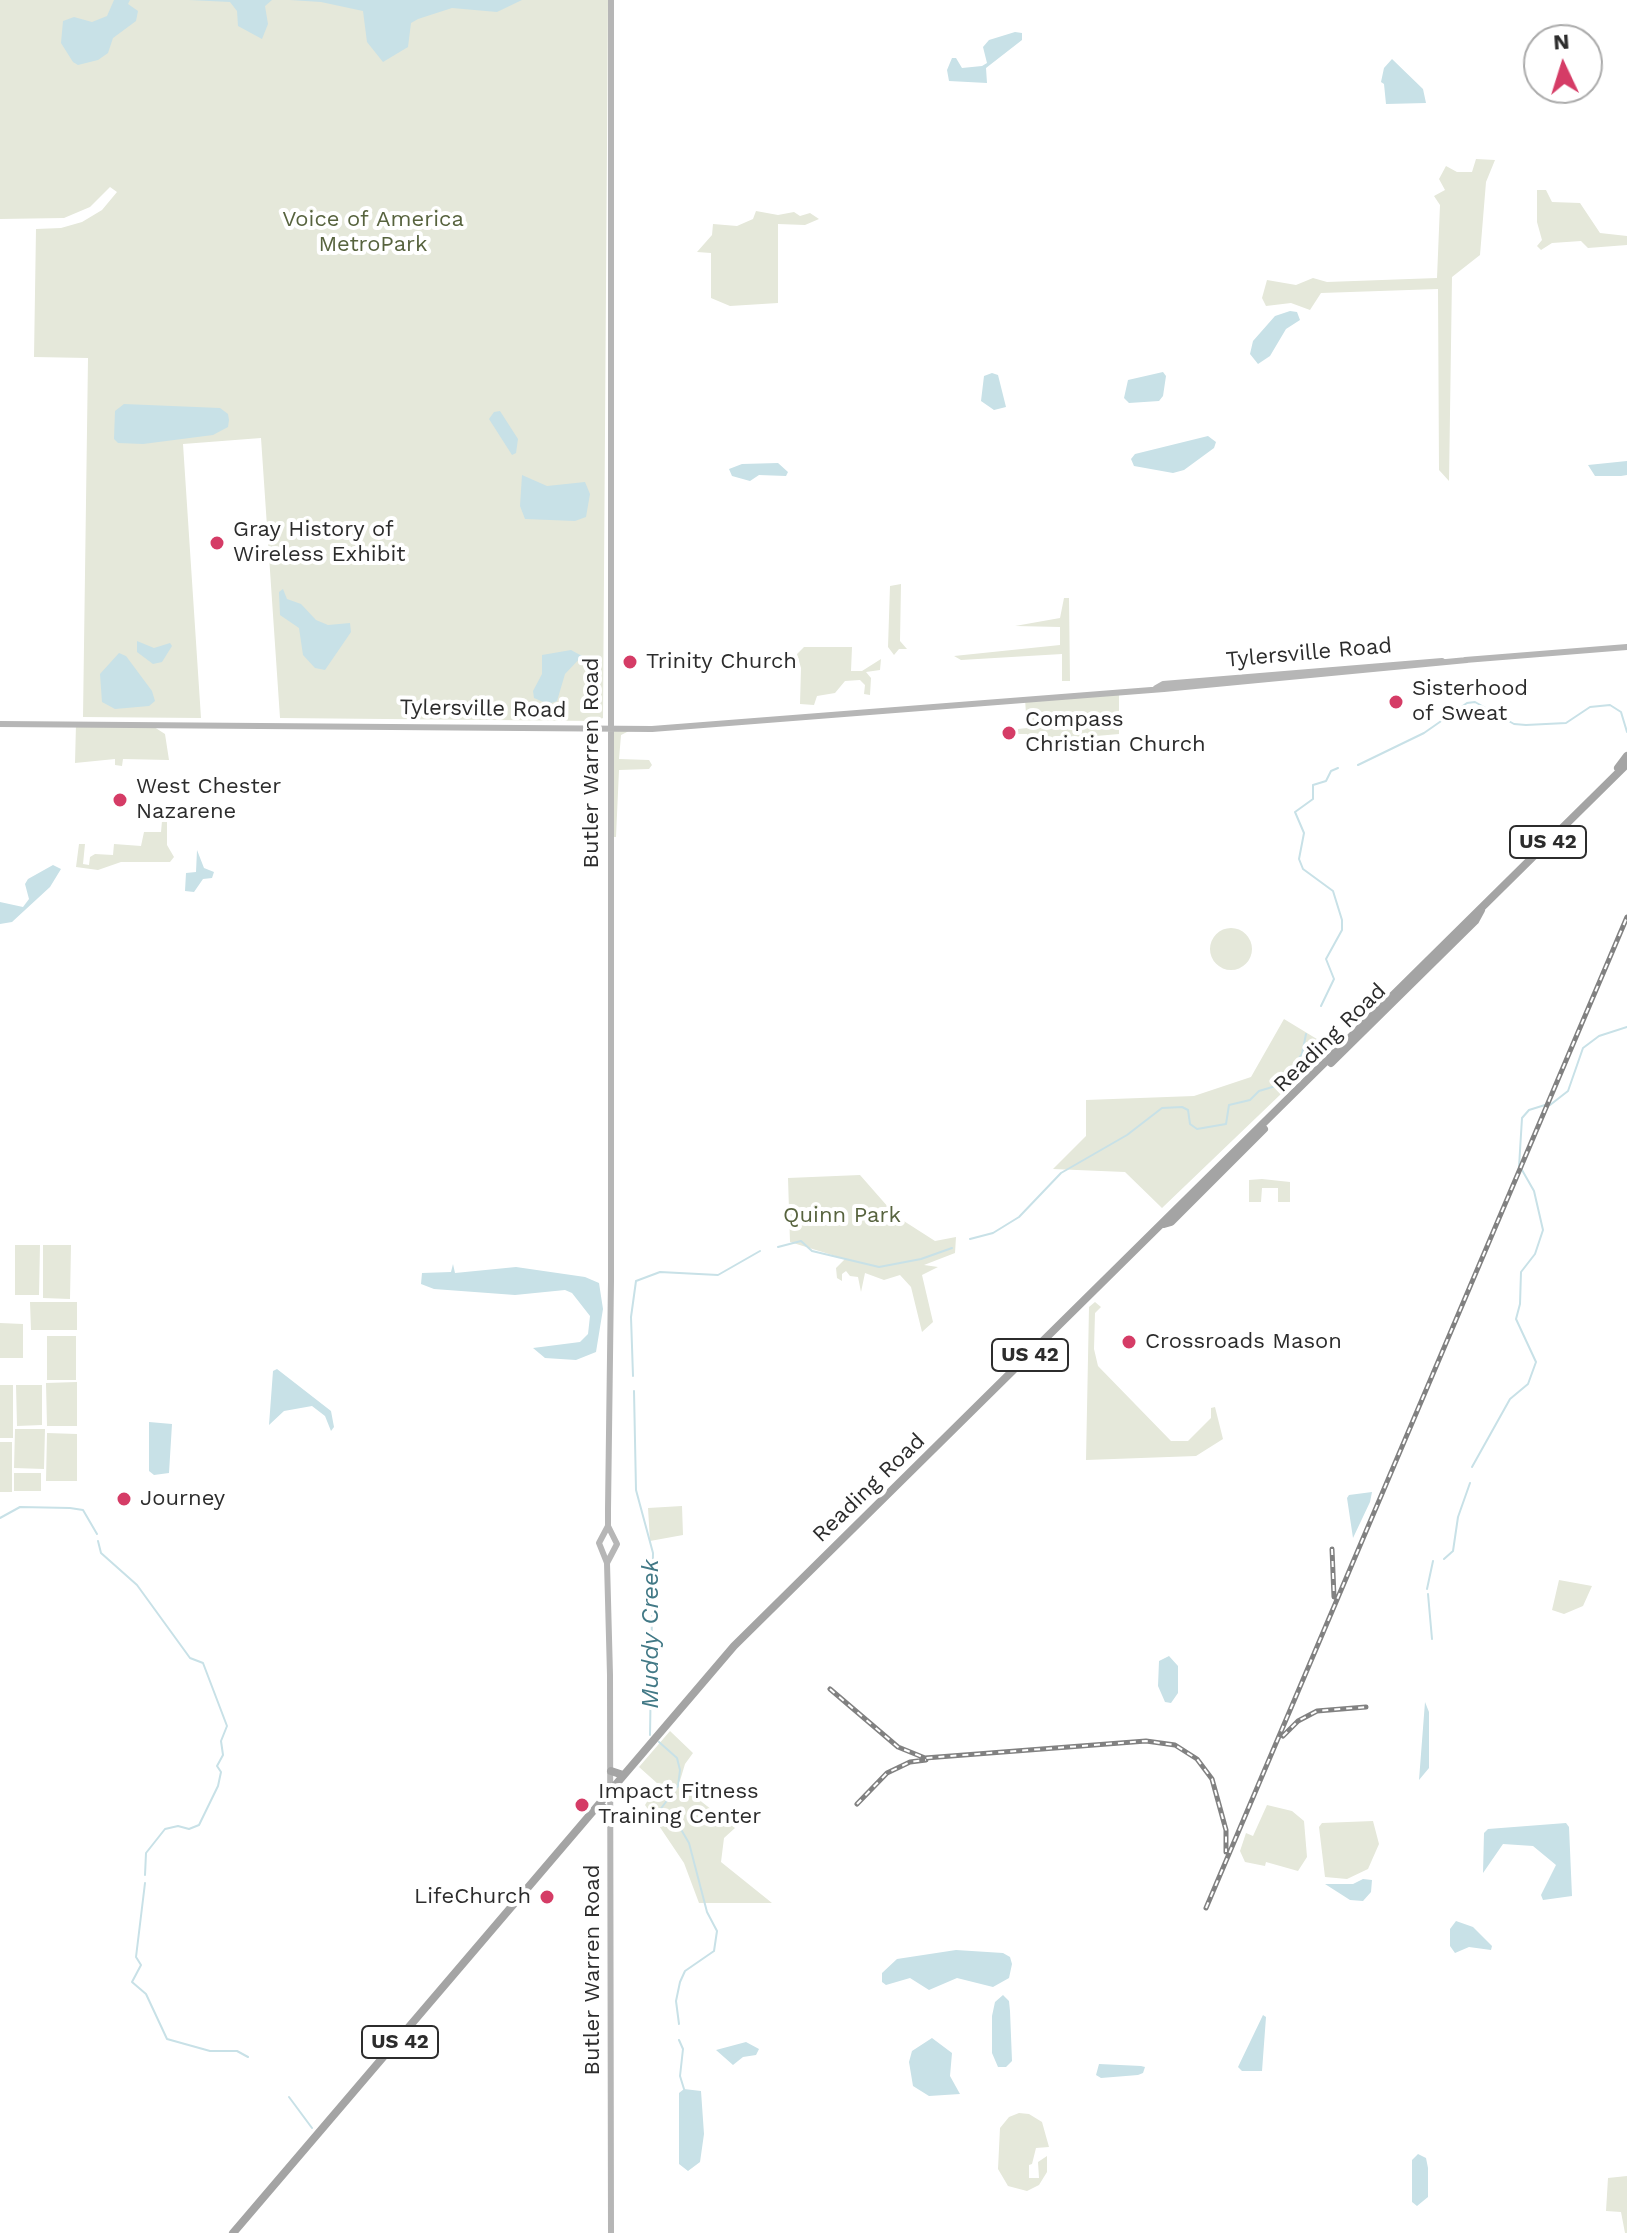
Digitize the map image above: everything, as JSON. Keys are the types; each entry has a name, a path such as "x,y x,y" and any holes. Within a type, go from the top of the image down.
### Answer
{"main road":[{"name":"Butler Warren Road","path":"607,1563 599,1543 608,1526 611,0"},
{"name":"Tylersville Road","path":"0,724 610,729 692,726 1432,666 1467,660 1627,647"},
{"name":"Reading Road","path":"1613,775 1627,756"},
{"name":"Reading Road","path":"611,1789 734,1646 1409,987 1475,921 1483,907 1627,764"},
{"name":"Butler Warren Road","path":"608,1526 617,1546 607,1563 611,1771 611,2233"},
{"path":"604,1536 613,1537"},
{"path":"602,1551 611,1552"},
{"path":"611,1771 623,1775"},
{"name":"US 42","path":"233,2233 611,1789"},
{"path":"599,1805 611,1812"}],"green space":[{"name":"Voice of America MetroPark","path":"0,0 608,0 603,718 596,721 280,718 261,438 183,444 201,718 83,717 88,358 34,357 36,229 61,228 82,222 102,210 117,192 110,187 90,207 64,218 0,219"},
{"path":"1476,159 1495,160 1486,182 1480,255 1452,277 1449,481 1439,470 1438,289 1321,293 1310,310 1291,303 1266,306 1262,298 1267,280 1296,285 1313,278 1327,282 1437,278 1440,205 1434,196 1445,190 1439,179 1446,166 1457,172 1472,172"},
{"path":"1537,190 1546,190 1552,202 1580,203 1600,233 1627,236 1627,245 1588,248 1581,241 1552,243 1541,250 1537,246 1542,240 1537,222"},
{"path":"756,211 778,215 794,212 800,216 810,213 819,219 805,225 778,224 778,303 730,306 711,298 711,253 697,252 712,235 713,224 737,226 753,219"},
{"path":"901,584 900,641 907,649 899,649 894,655 888,647 890,586"},
{"path":"1064,598 1069,598 1070,681 1062,681 1062,654 961,660 954,656 1060,645 1060,627 1015,626 1060,618"},
{"path":"804,647 852,647 851,671 862,671 881,659 880,670 866,672 871,678 870,695 864,694 865,685 860,680 845,681 835,693 817,696 814,705 800,704 801,668 797,654"},
{"path":"1119,691 1119,734 1028,742 1027,734 1018,734 1018,729 1027,728 1025,699"},
{"path":"76,724 151,725 165,734 169,760 123,759 122,766 115,765 115,759 75,763"},
{"path":"610,729 633,729 621,735 619,759 649,760 652,765 649,769 619,770 616,837 610,837"},
{"path":"167,820 167,845 174,857 170,862 121,862 98,870 76,867 79,844 85,844 83,864 89,865 90,857 95,854 113,855 114,844 141,846 144,832 161,832 162,821"},
{"path":"1231,928 1246,934 1252,949 1246,964 1231,970 1216,964 1210,949 1216,934"},
{"path":"1284,1019 1330,1047 1162,1208 1125,1172 1053,1169 1086,1136 1086,1100 1194,1096 1251,1077"},
{"name":"Quinn Park","path":"860,1175 896,1216 935,1241 956,1237 955,1253 924,1265 938,1267 922,1275 933,1322 922,1332 911,1287 900,1275 884,1280 865,1273 861,1292 858,1277 850,1276 846,1271 842,1274 842,1281 837,1278 836,1268 845,1259 790,1242 788,1178"},
{"path":"1249,1180 1290,1182 1290,1202 1278,1202 1278,1188 1262,1188 1261,1202 1249,1202"},
{"path":"15,1245 40,1245 39,1295 15,1295"},
{"path":"43,1245 71,1245 70,1299 43,1298"},
{"path":"30,1302 77,1302 77,1330 31,1330"},
{"path":"1095,1302 1101,1307 1095,1313 1094,1349 1098,1366 1171,1441 1188,1441 1211,1418 1211,1408 1215,1407 1223,1439 1196,1456 1086,1460 1089,1307"},
{"path":"0,1323 23,1324 23,1358 0,1358"},
{"path":"47,1336 76,1336 76,1380 47,1380"},
{"path":"77,1382 77,1426 47,1426 46,1383"},
{"path":"0,1385 13,1385 13,1438 0,1438"},
{"path":"16,1385 42,1385 42,1425 17,1426"},
{"path":"15,1429 45,1429 44,1469 14,1468"},
{"path":"47,1433 77,1434 77,1481 46,1481"},
{"path":"0,1442 12,1442 12,1492 0,1492"},
{"path":"14,1473 41,1473 41,1491 14,1491"},
{"path":"682,1506 683,1535 650,1541 648,1508"},
{"path":"1559,1580 1592,1586 1583,1606 1564,1614 1552,1610"},
{"path":"670,1731 693,1753 685,1764 679,1784 735,1828 724,1838 721,1862 772,1903 699,1903 684,1863 645,1805 658,1784 639,1767"},
{"path":"1267,1805 1292,1811 1304,1821 1307,1857 1298,1871 1266,1862 1265,1866 1245,1862 1240,1851 1246,1833 1253,1836"},
{"path":"1373,1821 1379,1844 1368,1869 1347,1879 1325,1877 1319,1827 1322,1823"},
{"path":"1019,2113 1029,2114 1042,2122 1049,2147 1036,2148 1029,2165 1029,2178 1039,2178 1038,2162 1047,2156 1047,2172 1039,2185 1027,2191 1008,2186 998,2169 1000,2128 1009,2117"},
{"path":"1627,2176 1625,2233 1621,2212 1606,2211 1608,2178"}],"water":[{"path":"114,0 130,0 128,4 138,11 136,21 113,38 108,53 98,60 78,65 73,62 61,43 63,21 74,17 92,22 107,16"},
{"path":"189,0 272,0 265,6 268,24 262,39 238,26 237,11 230,2"},
{"path":"290,0 522,0 497,12 452,8 418,19 411,23 408,47 383,62 367,42 363,11 321,2"},
{"path":"1015,32 1022,33 1022,40 986,68 987,83 949,81 947,70 952,58 956,58 962,68 982,66 987,63 983,47 989,40"},
{"path":"1392,59 1423,89 1426,103 1386,104 1384,84 1381,82 1384,68"},
{"path":"1297,312 1300,320 1286,329 1270,356 1258,364 1250,354 1253,341 1275,316"},
{"path":"1163,372 1166,376 1163,396 1159,401 1129,403 1124,398 1128,380"},
{"path":"992,373 998,375 1006,407 994,410 981,401 984,376"},
{"path":"124,404 220,408 228,414 228,427 213,435 143,444 118,443 114,439 115,411"},
{"path":"500,411 518,439 516,453 512,455 489,419 494,412"},
{"path":"1208,436 1216,442 1214,448 1184,470 1173,473 1134,466 1131,459 1135,454"},
{"path":"1627,461 1627,475 1621,476 1595,476 1588,465"},
{"path":"778,463 788,472 786,476 759,475 750,481 732,476 729,469 742,464"},
{"path":"522,475 547,486 585,482 590,494 586,517 575,521 525,519 520,506"},
{"path":"283,589 287,599 301,604 316,620 328,625 350,623 351,632 325,670 315,668 303,655 299,628 280,615 279,592"},
{"path":"137,641 154,648 170,643 172,646 162,662 153,664 137,652"},
{"path":"571,650 582,656 565,674 557,701 548,704 534,698 533,691 542,674 542,655"},
{"path":"119,653 126,656 152,691 155,701 149,706 115,709 102,702 100,674"},
{"path":"197,850 204,868 214,872 212,878 203,879 194,892 185,891 186,873 196,872"},
{"path":"53,865 61,869 50,887 12,922 0,924 0,902 23,907 29,899 25,884 28,879"},
{"path":"453,1264 455,1273 516,1267 585,1277 599,1283 603,1309 596,1352 576,1360 545,1358 533,1348 580,1342 588,1334 590,1316 572,1293 565,1290 515,1295 434,1289 421,1284 422,1273 451,1272"},
{"path":"277,1369 331,1411 334,1427 331,1431 325,1416 312,1406 284,1411 269,1425 273,1371"},
{"path":"149,1422 172,1424 169,1473 154,1475 149,1471"},
{"path":"1372,1492 1353,1538 1347,1498 1349,1495"},
{"path":"1169,1656 1178,1666 1178,1693 1171,1703 1165,1702 1158,1686 1159,1661"},
{"path":"1425,1702 1429,1712 1429,1768 1419,1780"},
{"path":"1566,1823 1569,1827 1572,1896 1543,1900 1541,1895 1556,1865 1533,1846 1503,1844 1483,1873 1484,1833 1488,1829"},
{"path":"1363,1879 1372,1880 1371,1892 1363,1901 1350,1900 1325,1884 1353,1884"},
{"path":"1456,1921 1473,1927 1492,1946 1491,1950 1469,1947 1455,1953 1450,1946 1450,1929"},
{"path":"956,1950 1003,1953 1010,1957 1012,1964 1009,1978 993,1987 957,1978 929,1990 910,1978 886,1985 882,1982 882,1973 897,1959"},
{"path":"1003,1995 1009,2001 1012,2061 1006,2067 998,2067 992,2053 992,2016 995,2002"},
{"path":"1263,2015 1266,2017 1262,2071 1242,2071 1238,2067"},
{"path":"932,2038 952,2053 950,2076 960,2094 929,2096 913,2086 909,2062 912,2051"},
{"path":"746,2042 759,2049 756,2055 743,2057 733,2065 716,2050"},
{"path":"1099,2064 1145,2067 1143,2073 1138,2075 1101,2078 1096,2075"},
{"path":"684,2089 701,2091 704,2134 700,2162 688,2171 679,2164 679,2093"},
{"path":"1418,2154 1426,2158 1428,2197 1417,2206 1412,2202 1412,2160"}],"waterway":[{"name":"Muddy Creek","path":"1358,765 1424,733 1467,703 1475,702 1514,724 1526,725 1566,723 1590,707 1610,705 1621,712 1627,732"},
{"name":"Muddy Creek","path":"1321,1006 1334,979 1326,959 1342,930 1342,920 1333,891 1303,869 1299,859 1304,833 1295,812 1313,799 1313,785 1326,781 1331,771 1338,768"},
{"name":"Muddy Creek","path":"1550,1105 1568,1091 1583,1048 1599,1036 1627,1027"},
{"name":"Muddy Creek","path":"970,1239 993,1233 1019,1217 1061,1173 1127,1135 1162,1108 1182,1107 1188,1110 1190,1124 1197,1129 1226,1124 1229,1105 1250,1100 1259,1091 1279,1085 1302,1054 1306,1034"},
{"name":"Muddy Creek","path":"1519,1167 1522,1118 1529,1110 1545,1105"},
{"name":"Muddy Creek","path":"1472,1467 1510,1399 1528,1384 1536,1362 1516,1319 1521,1272 1535,1254 1543,1230 1534,1191 1522,1170"},
{"name":"Muddy Creek","path":"778,1247 801,1241 812,1251 879,1267 921,1259 952,1248"},
{"name":"Muddy Creek","path":"633,1376 631,1317 636,1281 660,1272 718,1275 760,1251"},
{"name":"Muddy Creek","path":"634,1391 636,1490 653,1553 650,1735"},
{"name":"Muddy Creek","path":"1444,1559 1453,1551 1458,1517 1470,1483"},
{"path":"0,1518 20,1507 83,1510 97,1534"},
{"path":"98,1541 101,1553 137,1585 190,1658 203,1663 227,1726 221,1741 223,1755 217,1766 221,1772 218,1786 199,1825 189,1829 178,1826 165,1829 146,1853 145,1875"},
{"name":"Muddy Creek","path":"1427,1589 1433,1561"},
{"name":"Muddy Creek","path":"1428,1594 1432,1639"},
{"name":"Muddy Creek","path":"659,1742 677,1758 680,1770 678,1786 659,1811 679,1826 689,1843 707,1912 717,1931 714,1951 685,1971 680,1982 676,2001 679,2024"},
{"path":"145,1883 136,1957 141,1965 132,1982 146,1994 167,2039 210,2051 237,2051 248,2057"},
{"name":"Muddy Creek","path":"679,2040 683,2049 680,2076 684,2089"},
{"path":"289,2097 312,2128"}],"railway":[{"path":"1206,1908 1627,917"},
{"path":"1332,1549 1334,1597"},
{"path":"830,1689 898,1747 925,1758 1146,1741 1175,1745 1197,1759 1212,1779 1226,1830 1226,1852"},
{"path":"1283,1736 1298,1721 1317,1711 1366,1707"},
{"path":"857,1804 887,1773 910,1762 926,1760"}],"place":[{"name":"Gray History of Wireless Exhibit","path":"217,543"},
{"name":"Trinity Church","path":"630,662"},
{"name":"Sisterhood of Sweat","path":"1396,702"},
{"name":"Compass Christian Church","path":"1009,733"},
{"name":"West Chester Nazarene","path":"120,800"},
{"name":"Crossroads Mason","path":"1129,1342"},
{"name":"Journey","path":"124,1499"},
{"name":"Impact Fitness Training Center","path":"582,1805"},
{"name":"LifeChurch","path":"547,1897"}]}
